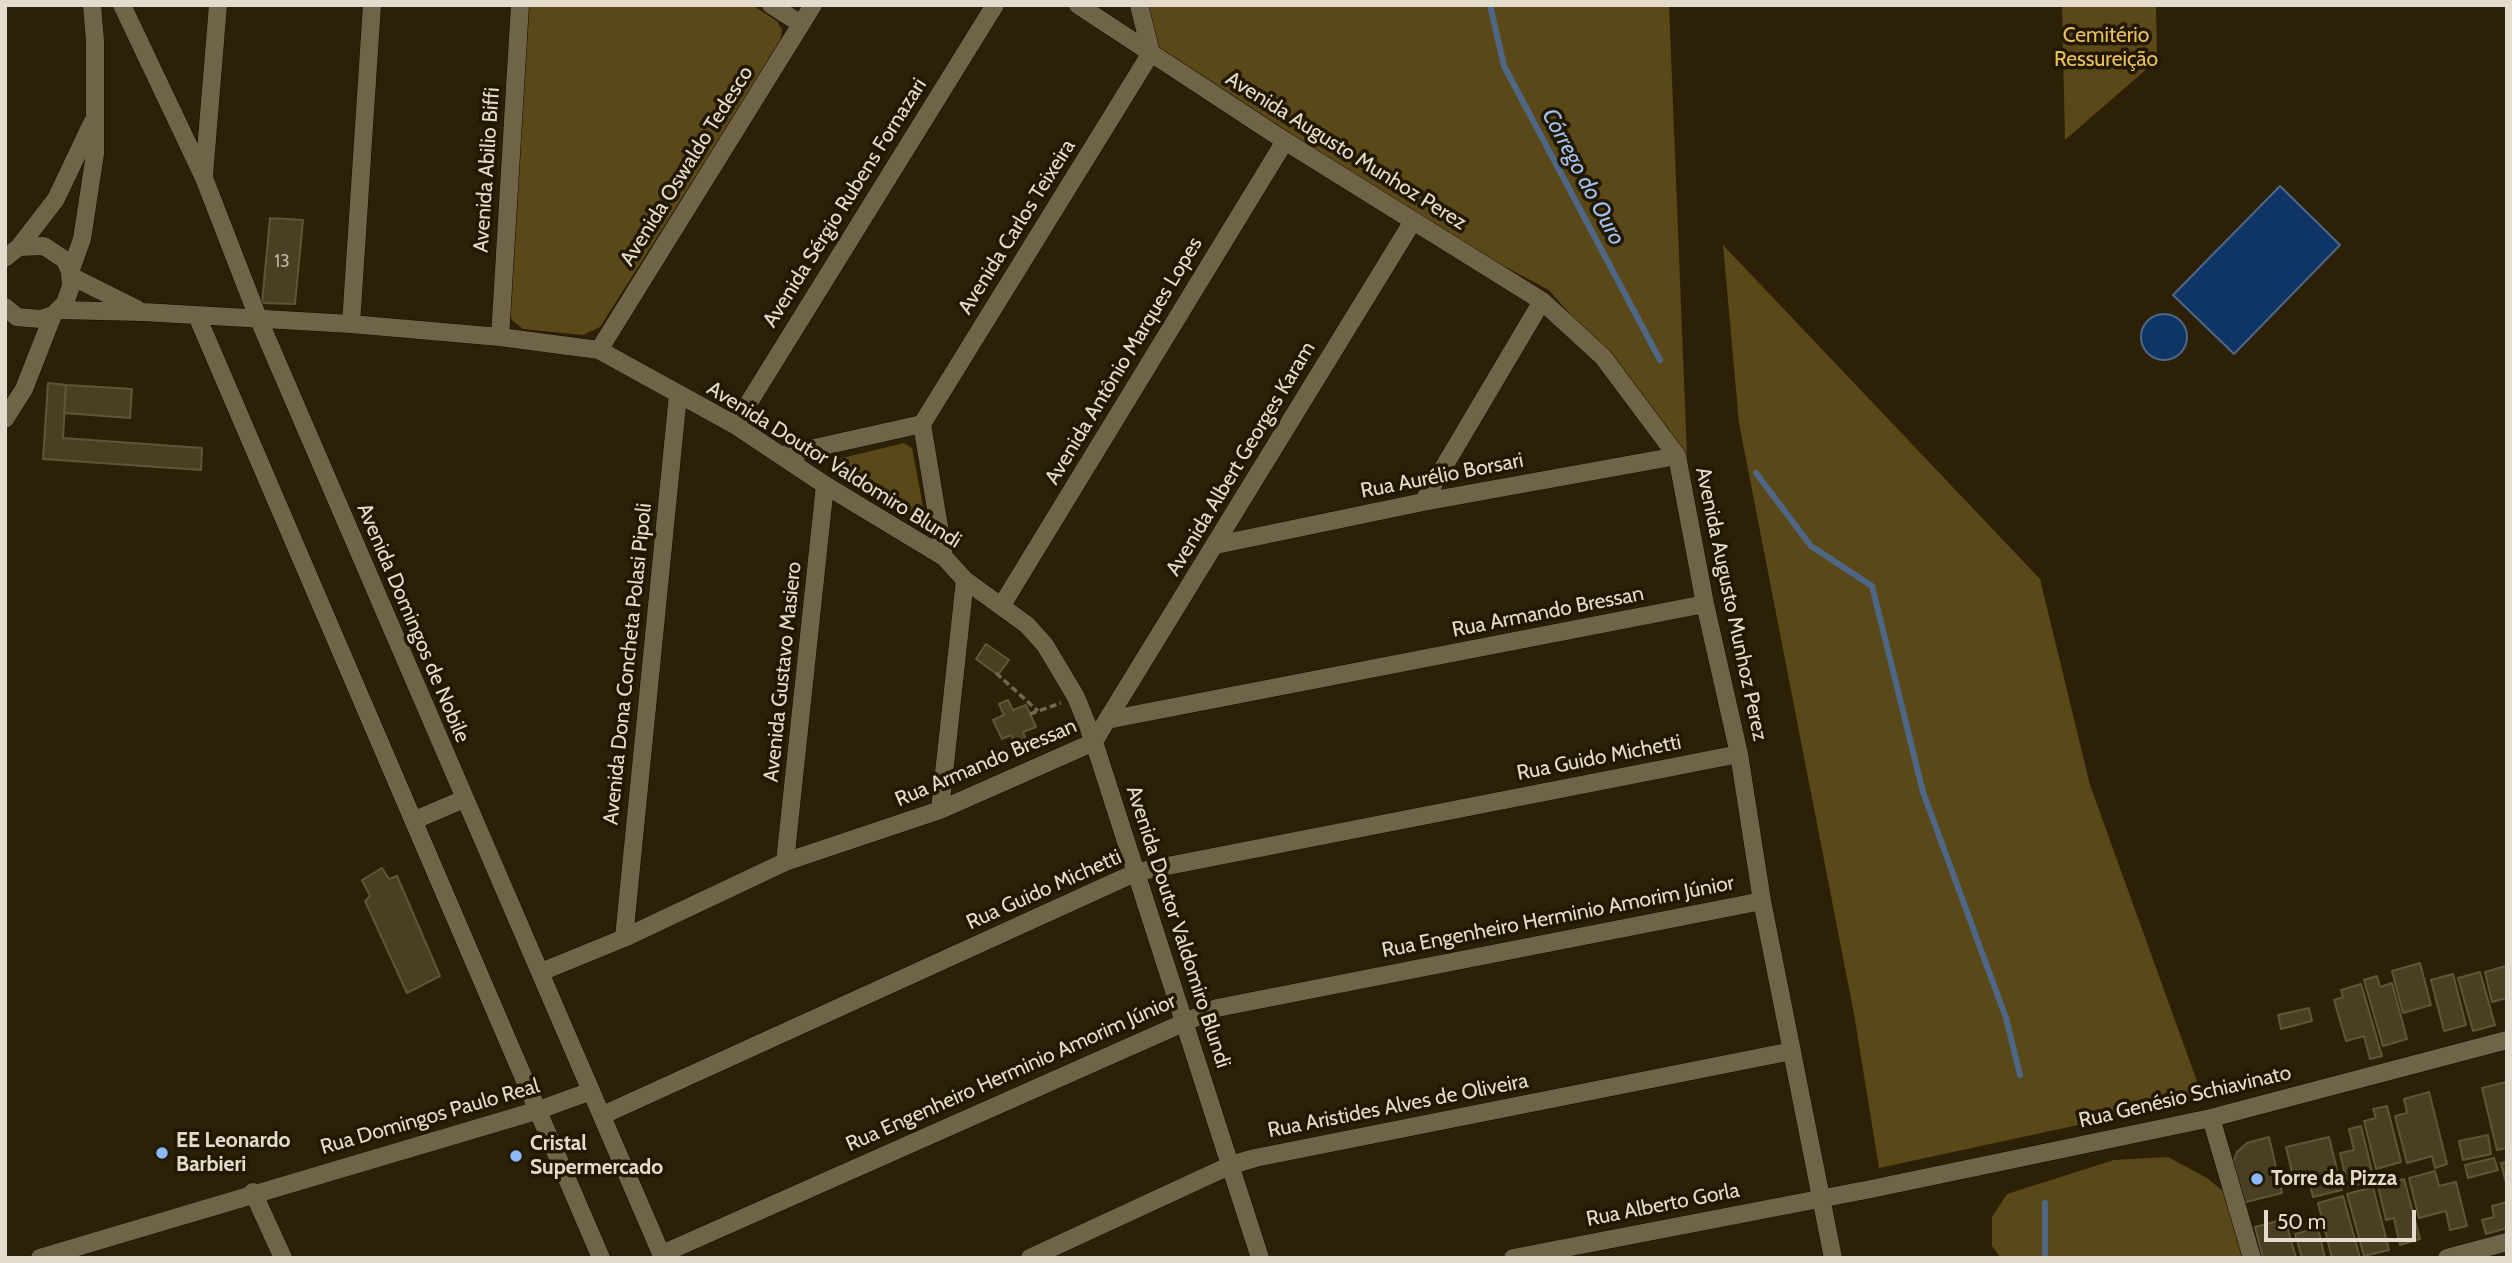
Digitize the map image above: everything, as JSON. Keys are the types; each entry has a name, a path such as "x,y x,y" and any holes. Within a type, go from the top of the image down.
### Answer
{"street":[{"path":"5,419 24,389 56,313 69,295 71,274 82,239 91,195 95,117 92,5"},
{"name":"Avenida Domingos de Nobile","path":"122,5 204,178 259,320 662,1256"},
{"path":"204,178 218,5"},
{"path":"351,324 372,5"},
{"name":"Avenida Abilio Biffi","path":"500,337 520,5"},
{"path":"771,5 801,24"},
{"name":"Avenida Oswaldo Tedesco","path":"600,350 813,5"},
{"name":"Avenida Sérgio Rubens Fornazari","path":"735,425 995,5"},
{"name":"Avenida Augusto Munhoz Perez","path":"1078,5 1285,141 1542,301 1603,358 1677,457 1705,604 1739,754 1762,901 1833,1258"},
{"path":"1139,5 1151,53"},
{"name":"Avenida Carlos Teixeira","path":"922,425 1151,53"},
{"path":"12,253 55,199 95,117"},
{"name":"Avenida Antônio Marques Lopes","path":"1002,605 1285,141"},
{"name":"Avenida Albert Georges Karam","path":"1107,720 1413,221"},
{"path":"12,253 44,246 56,251 71,274"},
{"name":"Avenida Doutor Valdomiro Blundi","path":"71,274 144,312"},
{"path":"1423,502 1542,301"},
{"name":"Avenida Doutor Valdomiro Blundi","path":"5,307 18,317 29,320 56,313 144,312 351,324 500,337 600,350 735,425 825,485 944,557 965,580 1002,605 1045,645 1076,697 1094,742 1137,872 1260,1258"},
{"path":"197,316 601,1258"},
{"name":"Avenida Dona Concheta Polasi Pipoli","path":"624,939 678,395"},
{"path":"783,455 922,425 944,557"},
{"name":"Rua Aurélio Borsari","path":"1216,545 1423,502 1677,457"},
{"name":"Avenida Gustavo Masiero","path":"785,862 825,485"},
{"path":"940,810 965,580"},
{"name":"Rua Armando Bressan","path":"541,972 624,939 785,862 940,810 1094,742 1107,720 1705,604"},
{"name":"Rua Guido Michetti","path":"603,1115 1137,872 1739,754"},
{"path":"415,820 464,799"},
{"name":"Rua Engenheiro Herminio Amorim Júnior","path":"662,1256 1185,1020 1269,995 1762,901"},
{"name":"Rua Genésio Schiavinato","path":"1822,1196 1871,1189 2211,1118 2507,1040"},
{"name":"Rua Aristides Alves de Oliveira","path":"1030,1258 1231,1165 1304,1147 1792,1051"},
{"name":"Rua Domingos Paulo Real","path":"40,1258 253,1192 539,1110 592,1091"},
{"path":"2211,1118 2252,1258"},
{"path":"253,1192 283,1258"},
{"name":"Rua Alberto Gorla","path":"1513,1258 1822,1196"},
{"path":"2447,1258 2507,1242"}],"path":[{"path":"996,673 1038,711 1030,715"}],"green space":[{"path":"529,5 752,5 777,21 782,30 780,44 600,327 583,335 523,329 512,320 506,307"},
{"path":"1143,5 1669,5 1688,481 1669,429 1549,290 1413,218 1153,52"},
{"name":"Cemitério Ressureição","path":"2062,5 2156,5 2157,60 2065,140"},
{"path":"1723,245 2040,579 2090,785 2203,1098 1879,1168 1854,1014 1739,423"},
{"path":"904,443 912,448 924,512 915,521 830,466 834,460"},
{"path":"2168,1157 2207,1178 2224,1192 2242,1243 2241,1258 2001,1258 1992,1246 1992,1217 2007,1194 2114,1160"}],"water":[{"path":"2280,186 2340,245 2234,354 2173,295"},
{"path":"2164,314 2180,321 2187,337 2180,353 2164,360 2148,353 2141,337 2148,321"}],"building":[{"path":"270,218 303,220 295,304 262,303"},
{"path":"48,383 66,385 63,438 202,448 201,470 43,459"},
{"path":"66,385 132,389 130,418 64,413"},
{"path":"986,644 1009,660 998,675 976,659"},
{"path":"1008,700 1013,710 1026,705 1036,727 1023,732 1028,744 1016,748 1011,735 1002,739 993,720 1004,715 999,704"},
{"path":"382,868 389,879 397,876 440,976 407,993 365,901 370,896 362,880"},
{"path":"2420,963 2431,1005 2403,1013 2392,971"},
{"path":"2506,966 2507,998 2492,1002 2485,972"},
{"path":"2480,972 2495,1025 2473,1031 2458,978"},
{"path":"2453,974 2466,1025 2444,1031 2431,980"},
{"path":"2377,976 2380,987 2392,983 2407,1039 2383,1046 2364,980"},
{"path":"2361,984 2382,1056 2370,1059 2364,1036 2346,1041 2334,1000 2343,997 2341,990"},
{"path":"2309,1008 2312,1021 2281,1029 2278,1015"},
{"path":"2506,1082 2507,1148 2497,1150 2482,1088"},
{"path":"2429,1092 2447,1164 2435,1168 2432,1156 2407,1163 2395,1116 2407,1113 2404,1099"},
{"path":"2387,1106 2401,1162 2376,1169 2364,1121 2376,1118 2373,1109"},
{"path":"2361,1126 2374,1180 2348,1187 2340,1153 2354,1150 2349,1129"},
{"path":"2488,1135 2491,1154 2463,1160 2459,1141"},
{"name":"Torre da Pizza","path":"2269,1137 2282,1193 2242,1203 2232,1165 2237,1152 2247,1143"},
{"path":"2329,1137 2342,1190 2313,1197 2307,1173 2293,1176 2286,1147"},
{"path":"2494,1158 2498,1170 2468,1178 2465,1165"},
{"path":"2507,1162 2507,1187 2501,1163"},
{"path":"2435,1171 2439,1186 2456,1182 2467,1226 2450,1230 2446,1211 2419,1218 2409,1178"},
{"path":"2404,1179 2420,1239 2400,1245 2394,1218 2386,1220 2378,1186"},
{"path":"2373,1187 2389,1250 2364,1256 2347,1194"},
{"path":"2343,1196 2360,1258 2332,1258 2318,1203"},
{"path":"2507,1202 2507,1228 2486,1234 2482,1220 2494,1217 2492,1206"},
{"path":"2285,1219 2296,1258 2263,1258 2255,1227"},
{"path":"2318,1228 2325,1258 2302,1258 2295,1234"}],"waterway":[{"name":"Córrego do Ouro","path":"1490,5 1504,66 1660,360"},
{"path":"1756,473 1811,546 1872,586 1923,792 2006,1018 2020,1075"},
{"path":"2045,1203 2045,1258"}],"place":[{"name":"EE Leonardo Barbieri","path":"162,1153"},
{"name":"Cristal Supermercado","path":"516,1156"},
{"name":"Torre da Pizza","path":"2257,1179"}]}
